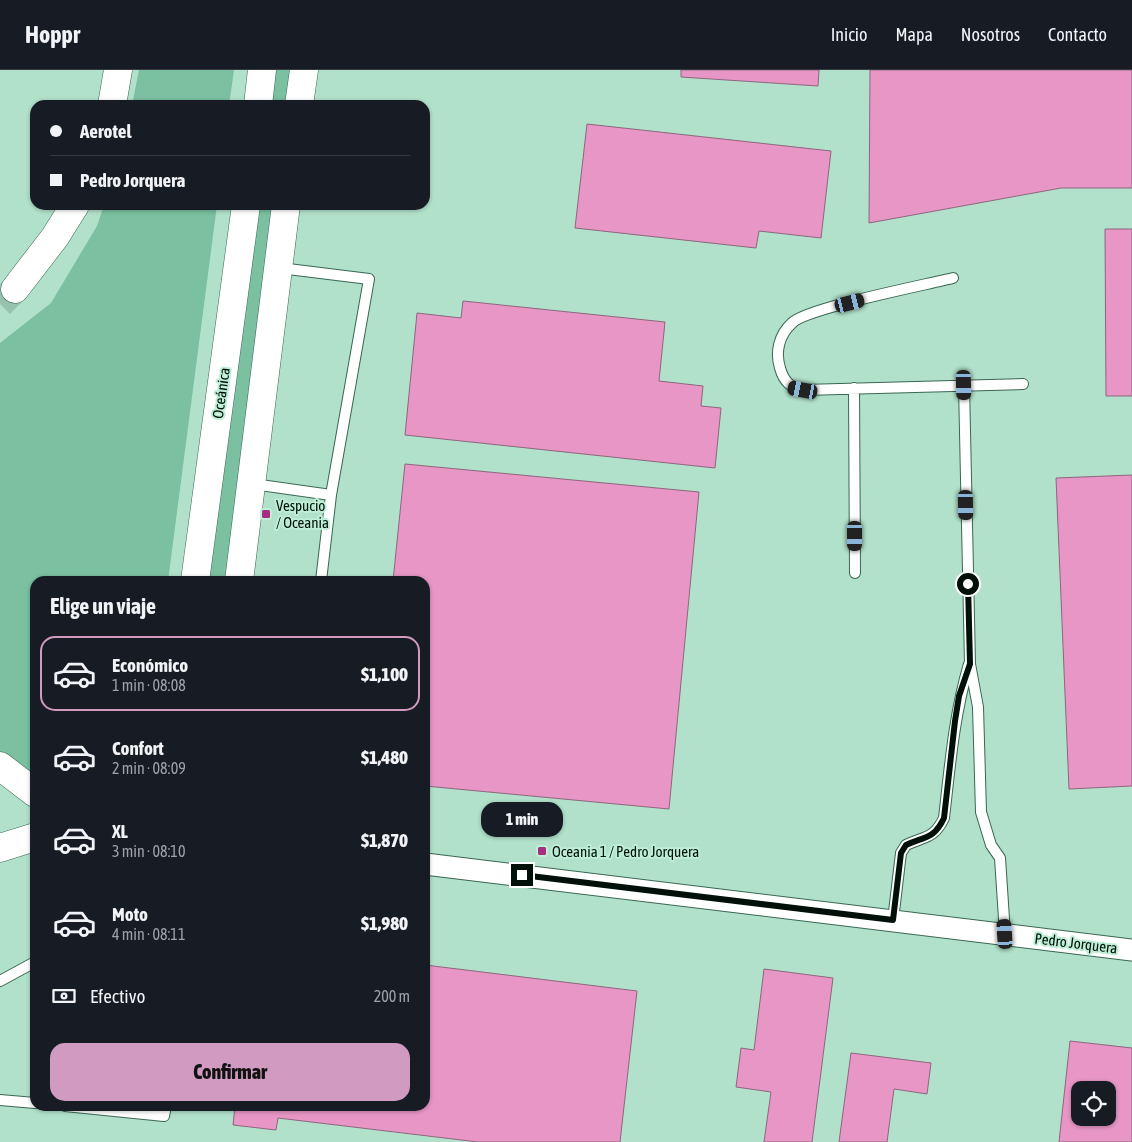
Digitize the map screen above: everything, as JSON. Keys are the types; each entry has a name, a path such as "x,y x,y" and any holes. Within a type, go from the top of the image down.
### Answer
{"main road":[{"path":"113,100 118,70"},
{"path":"259,100 262,70"},
{"path":"300,100 304,70"},
{"path":"14,289 55,237 72,210"},
{"name":"Oceánica","path":"196,576 245,210"},
{"path":"240,576 285,210"},
{"path":"242,240 280,255"},
{"path":"0,766 30,789"},
{"path":"0,848 30,839"}],"street":[{"name":"Pedro Jorquera","path":"430,865 1132,950"}],"lane":[{"path":"280,255 369,279 331,495 322,576"},
{"path":"953,278 816,312 792,322 781,338 777,357 783,377 792,388 803,390 1023,384"},
{"path":"964,385 970,664 978,707 981,812 992,845 1000,858 1005,934"},
{"path":"854,388 855,573"},
{"path":"251,484 331,495"},
{"path":"893,920 901,853 906,845 928,838 938,831 944,818 959,696 970,664"},
{"path":"0,981 30,965"},
{"path":"0,1100 30,1103"},
{"path":"114,1111 164,1116 165,1111"}],"green space":[{"path":"139,70 234,70 230,100 133,100"},
{"path":"254,70 300,70 296,100 250,100"},
{"path":"102,210 216,210 169,576 30,576 30,776 0,755 0,343 51,303 97,226"},
{"path":"234,210 281,210 234,576 184,576"}],"building":[{"path":"681,70 819,70 818,86 681,77"},
{"path":"870,70 1132,70 1132,188 1061,188 869,223"},
{"path":"587,124 831,151 821,238 759,231 756,248 575,228"},
{"path":"1105,229 1132,229 1132,396 1106,396"},
{"path":"463,301 665,322 659,381 703,386 701,406 721,408 715,468 405,435 417,313 461,318"},
{"path":"405,464 699,492 669,809 430,786 430,576 394,576"},
{"path":"1132,475 1132,786 1069,789 1056,478"},
{"path":"430,966 637,991 620,1142 478,1142 278,1118 276,1130 233,1125 234,1111 430,1111"},
{"path":"764,969 833,978 812,1142 764,1142 771,1092 736,1087 741,1048 754,1050"},
{"path":"1070,1041 1132,1048 1132,1142 1059,1142"},
{"path":"851,1053 931,1063 927,1094 894,1089 887,1142 839,1142"}],"tunnel":[{"path":"0,304 15,289"}],"place":[{"name":"Vespucio / Oceania","path":"266,514"},
{"name":"Oceania 1 / Pedro Jorquera","path":"542,851"}],"route":[{"path":"522,875 893,920 901,853 906,845 928,838 938,831 944,818 959,696 970,664 968,584"}]}
